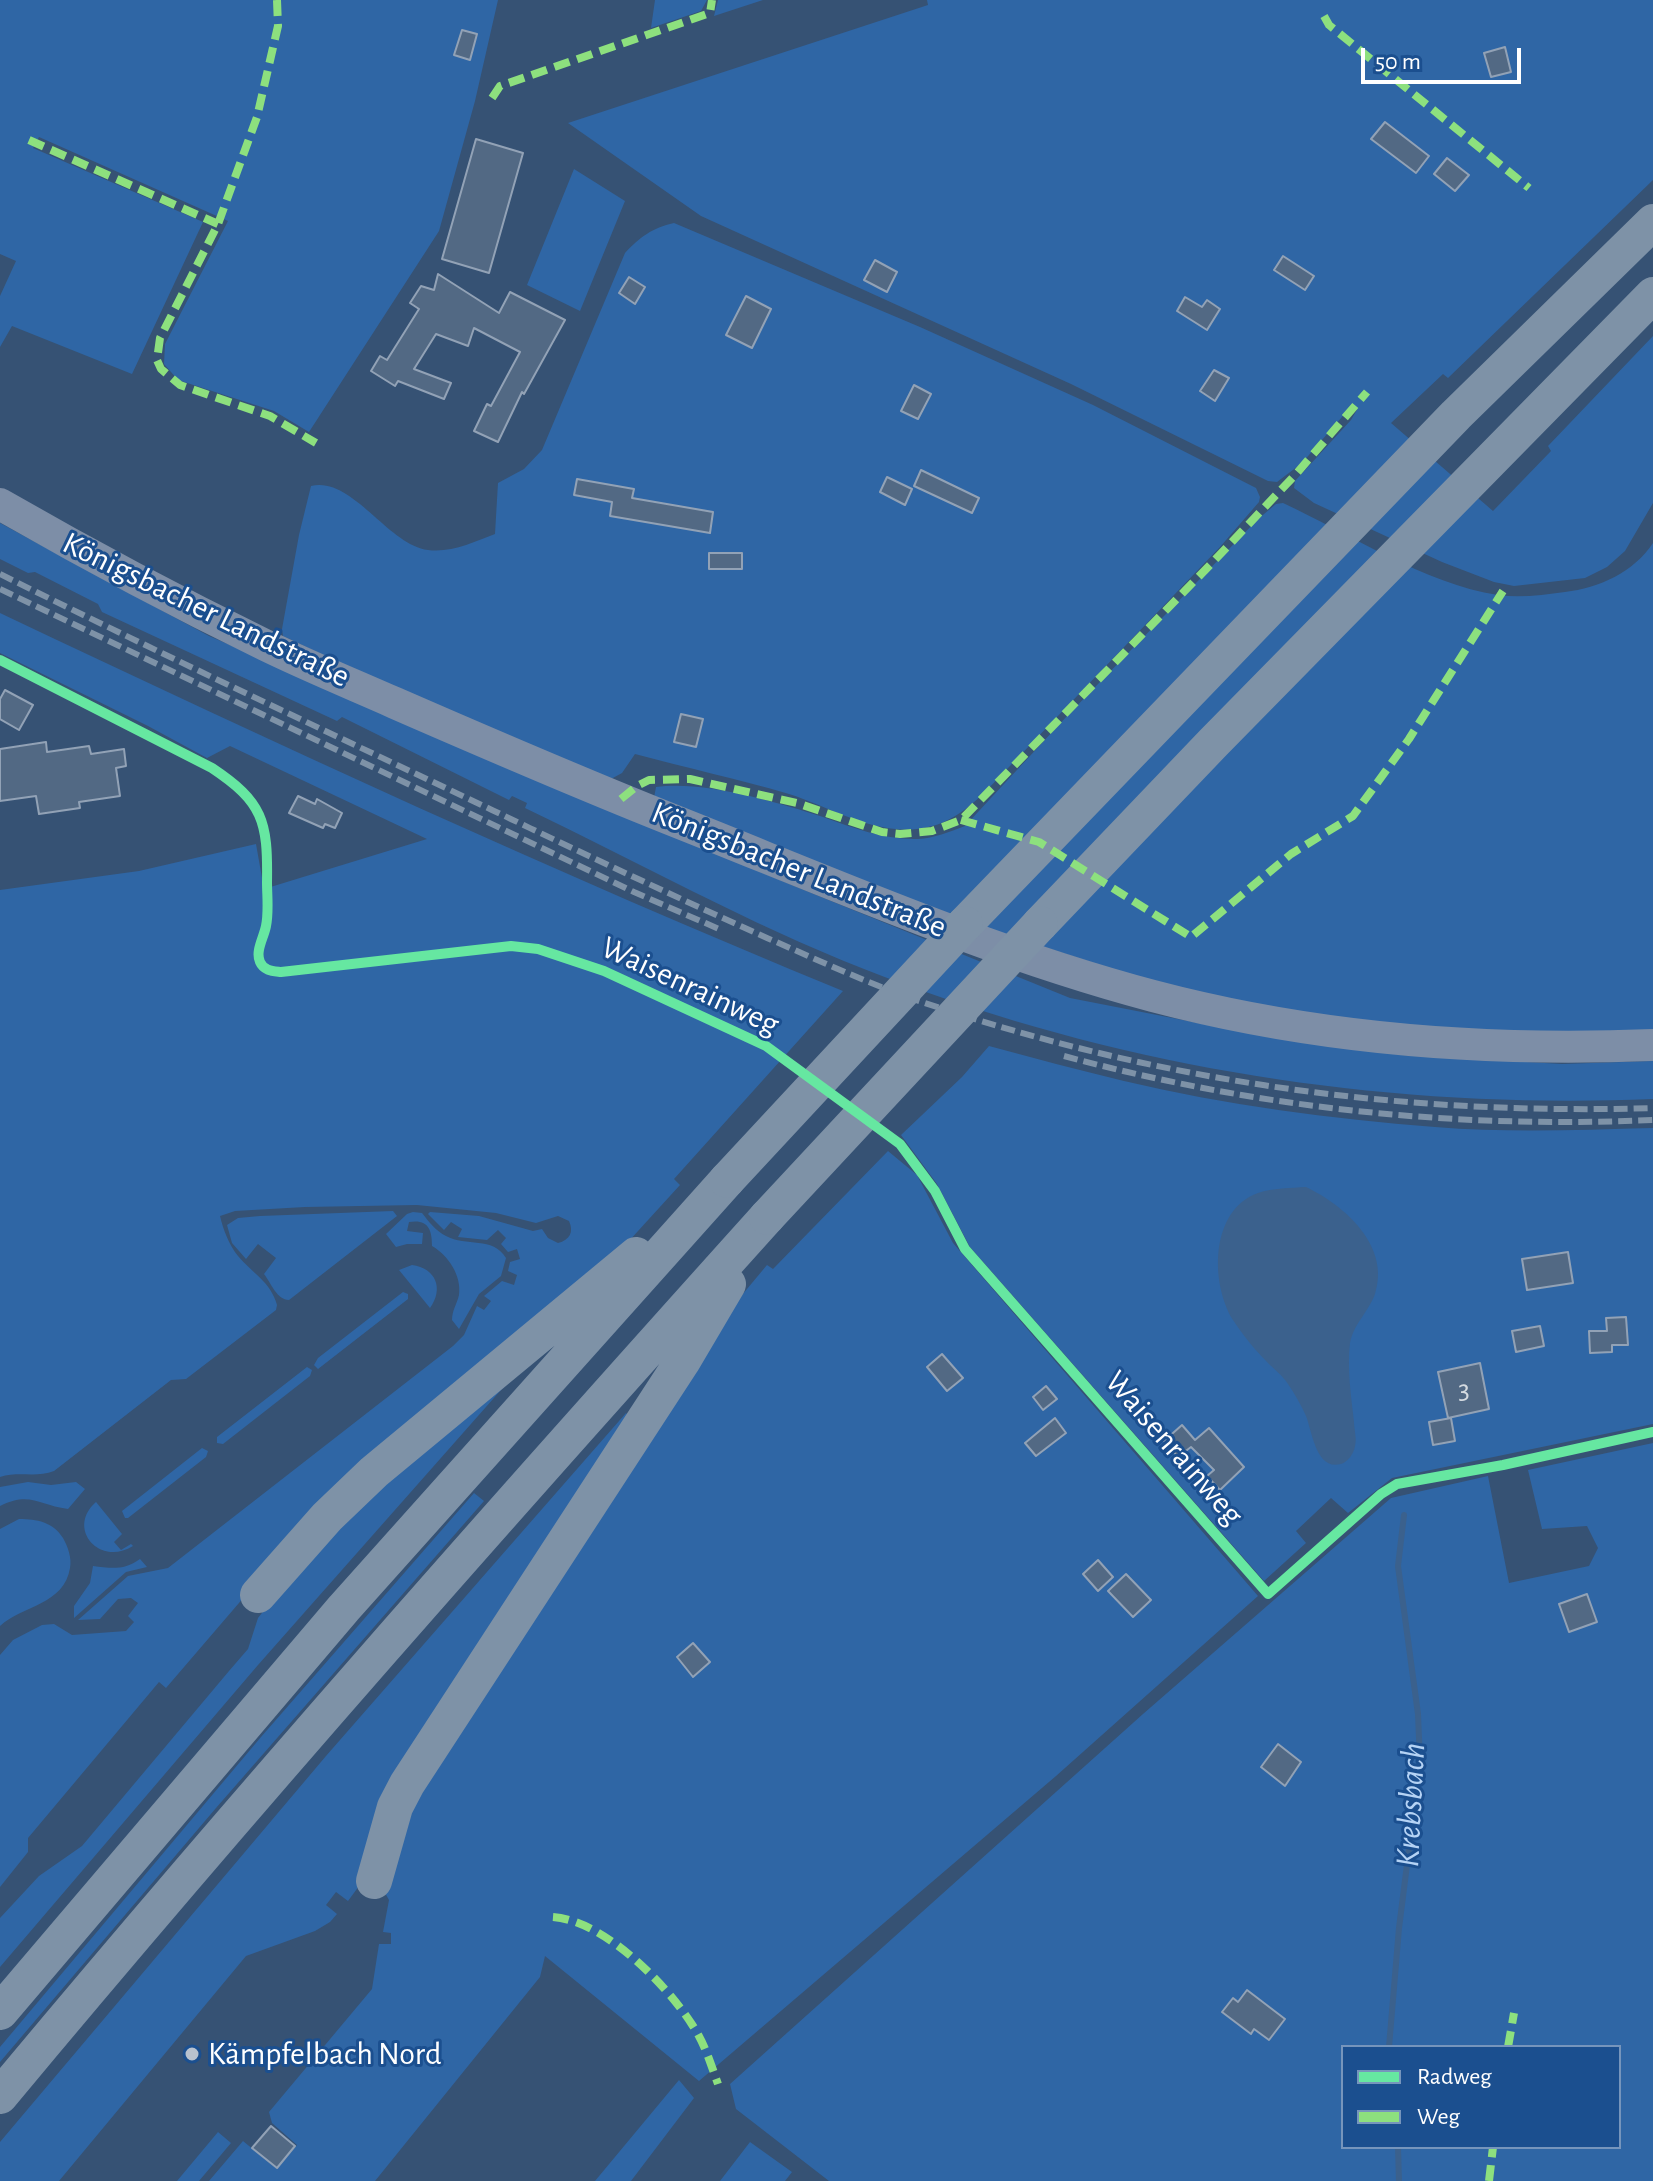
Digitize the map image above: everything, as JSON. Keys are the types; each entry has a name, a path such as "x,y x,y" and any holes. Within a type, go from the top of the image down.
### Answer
{"highway":[{"path":"0,2012 334,1620 727,1180 997,890 1456,415 1653,222"},
{"path":"0,2096 247,1803 410,1616 767,1217 1213,743 1653,295"},
{"path":"258,1595 327,1517 374,1472 727,1180"},
{"path":"374,1881 395,1807 407,1784 682,1362 767,1217"}],"main road":[{"name":"Königsbacher Landstraße","path":"0,504 68,543 270,647 450,727 827,882 987,944 1063,969 1221,1012 1339,1033 1498,1047 1653,1045"}],"shaded area":[{"path":"0,0 498,0 475,101 439,231 309,432 274,411 178,380 164,364 165,344 228,221 39,137 33,148 203,222 132,374 12,326 0,347 0,296 16,261 0,254"},
{"path":"655,0 707,0 701,11 651,28"},
{"path":"718,0 763,0 714,16"},
{"path":"927,0 1653,0 1653,180 1448,378 1443,374 1391,423 1493,511 1551,451 1548,446 1653,336 1653,503 1625,551 1607,567 1585,578 1514,586 1494,582 1442,562 1314,503 1294,488 1295,481 1351,420 1358,408 1348,410 1302,463 1277,482 1268,481 1071,384 701,216 568,123 928,5"},
{"path":"574,169 625,201 580,311 527,285"},
{"path":"674,223 920,327 1093,405 1256,488 1259,502 1220,547 985,792 946,821 917,829 868,824 789,794 635,754 622,773 611,779 438,709 283,636 299,535 311,486 326,486 341,491 399,536 428,550 454,548 495,534 498,483 524,469 542,450 625,253 647,234"},
{"path":"1283,503 1416,569 1471,589 1498,595 1540,595 1590,587 1626,570 1653,543 1653,1034 1528,1035 1332,1021 1167,987 906,902 654,798 656,787 717,789 784,805 893,838 930,837 965,826 1258,519 1276,504"},
{"path":"0,523 209,636 794,886 1070,998 1229,1029 1402,1055 1562,1064 1653,1061 1653,1099 1552,1101 1351,1089 1153,1057 1056,1033 959,1003 864,969 778,932 525,808 527,803 512,796 509,800 342,717 337,721 102,612 98,604 35,572 28,573 0,559"},
{"path":"0,613 419,808 843,991 674,1179 680,1185 628,1242 251,1589 166,1688 159,1682 28,1838 28,1852 0,1887 0,1655 13,1640 42,1625 54,1624 72,1635 126,1631 134,1622 128,1616 138,1603 131,1598 118,1599 100,1619 78,1620 128,1576 168,1568 453,1346 464,1335 477,1306 484,1310 491,1301 484,1296 502,1281 514,1285 517,1275 508,1271 510,1262 520,1259 517,1249 508,1252 501,1244 506,1238 498,1230 487,1240 458,1237 462,1229 451,1222 444,1230 428,1214 430,1212 479,1216 533,1231 542,1229 548,1238 558,1243 568,1238 571,1229 569,1221 558,1216 536,1223 496,1213 417,1205 305,1207 235,1211 220,1216 232,1247 270,1290 276,1310 186,1379 171,1380 54,1471 0,1477 0,890 139,871 256,844 264,889 427,839 230,746 207,758 0,653"},
{"path":"989,1046 1162,1090 1318,1115 1462,1129 1653,1128 1653,1424 1392,1478 1348,1513 1331,1498 1296,1531 1306,1543 1264,1581 970,1247 937,1184 901,1135 962,1077"},
{"path":"888,1151 917,1175 953,1243 1258,1596 1056,1776 699,2081 545,1956 540,1977 375,2181 209,2181 243,2141 277,2169 297,2145 272,2123 269,2112 372,1989 379,1944 391,1944 391,1933 383,1932 389,1900 384,1891 403,1812 737,1301 767,1265 773,1269"},
{"path":"1306,1187 1335,1205 1361,1229 1376,1260 1378,1276 1375,1294 1350,1343 1349,1373 1356,1443 1346,1461 1333,1465 1326,1462 1316,1448 1306,1416 1284,1378 1233,1320 1220,1287 1218,1268 1223,1231 1242,1202 1258,1193"},
{"path":"393,1211 397,1216 289,1300 278,1294 264,1274 276,1258 258,1244 246,1259 232,1243 227,1225 238,1218 260,1216"},
{"path":"413,1212 422,1213 446,1236 487,1244 501,1251 506,1258 501,1276 479,1294 459,1329 452,1320 459,1295 456,1274 448,1260 432,1246 428,1226 421,1222 409,1222 407,1231 423,1233 422,1244 396,1247 386,1234"},
{"path":"412,1265 427,1270 435,1280 436,1294 430,1308 399,1270"},
{"path":"403,1292 408,1294 408,1299 318,1369 314,1365 318,1358"},
{"path":"307,1367 312,1370 310,1376 223,1444 217,1443 217,1437"},
{"path":"516,1373 258,1665 0,1967 0,1918 39,1876 82,1846 248,1649 258,1618 330,1525"},
{"path":"626,1413 630,1418 362,1882 348,1901 336,1892 326,1905 337,1914 330,1922 315,1931 246,1956 59,2181 0,2181 0,2142 326,1756"},
{"path":"1653,1443 1653,2181 829,2181 736,2109 730,2084 1143,1714 1391,1498 1488,1476 1509,1583 1589,1566 1598,1548 1587,1526 1542,1529 1528,1470"},
{"path":"202,1448 208,1451 206,1457 125,1518 122,1511"},
{"path":"28,1482 51,1485 76,1482 85,1489 68,1509 27,1499 0,1506 0,1487"},
{"path":"474,1493 484,1501 0,2062 0,2047 261,1737"},
{"path":"96,1502 122,1534 114,1542 121,1550 131,1544 133,1546 120,1551 109,1552 90,1542 84,1523"},
{"path":"19,1519 44,1522 54,1528 68,1549 70,1568 60,1590 0,1626 0,1529"},
{"path":"140,1559 147,1567 126,1572 74,1618 74,1606 90,1583 93,1566 123,1567"},
{"path":"679,2080 694,2098 631,2181 595,2181"},
{"path":"218,2132 231,2143 199,2181 177,2181"},
{"path":"750,2142 792,2172 785,2181 720,2181"}],"building":[{"path":"462,30 477,34 470,60 454,55"},
{"path":"1505,47 1511,72 1491,77 1484,53"},
{"path":"1385,122 1429,156 1416,173 1371,139"},
{"path":"476,139 523,153 489,273 442,259"},
{"path":"1447,158 1469,175 1455,191 1434,174"},
{"path":"1283,256 1314,276 1305,290 1274,270"},
{"path":"875,260 897,272 887,292 864,280"},
{"path":"438,274 499,313 510,292 565,320 524,394 522,392 498,442 474,431 520,352 474,328 468,346 436,334 414,369 451,383 444,399 398,381 395,386 371,371 380,356 387,360 419,309 410,303 421,286 434,290"},
{"path":"629,277 645,287 635,304 619,293"},
{"path":"746,296 771,309 752,348 726,335"},
{"path":"1185,297 1202,307 1207,300 1220,309 1207,330 1177,311"},
{"path":"1214,370 1229,378 1215,401 1200,391"},
{"path":"914,385 931,394 918,419 901,411"},
{"path":"921,470 979,498 972,513 914,486"},
{"path":"887,477 912,489 905,505 880,492"},
{"path":"577,479 634,489 632,498 713,512 710,533 610,516 612,502 574,495"},
{"path":"709,553 742,553 742,569 709,569"},
{"path":"5,690 33,705 19,730 0,719 0,699"},
{"path":"681,714 703,719 696,747 674,742"},
{"path":"46,742 47,752 89,746 91,754 124,749 126,766 116,768 120,796 79,802 80,808 39,814 36,796 0,801 0,749"},
{"path":"298,796 315,804 317,799 342,813 335,828 325,824 323,828 289,813"},
{"path":"1568,1252 1573,1283 1527,1290 1522,1259"},
{"path":"1626,1317 1628,1345 1612,1345 1612,1352 1590,1353 1589,1331 1607,1331 1606,1318"},
{"path":"1540,1326 1544,1346 1516,1352 1512,1331"},
{"path":"942,1354 963,1378 947,1391 927,1367"},
{"path":"1480,1363 1489,1409 1448,1418 1438,1372"},
{"path":"1046,1386 1057,1399 1043,1410 1033,1397"},
{"path":"1055,1418 1066,1433 1036,1456 1025,1443"},
{"path":"1451,1418 1455,1441 1433,1445 1429,1422"},
{"path":"1182,1425 1195,1440 1209,1428 1244,1467 1220,1490 1207,1476 1214,1470 1191,1447 1178,1457 1164,1441"},
{"path":"1098,1560 1113,1577 1098,1591 1083,1574"},
{"path":"1126,1574 1151,1600 1133,1617 1108,1591"},
{"path":"1587,1594 1597,1622 1569,1632 1559,1604"},
{"path":"693,1643 710,1662 693,1677 677,1657"},
{"path":"1278,1744 1301,1762 1285,1786 1261,1767"},
{"path":"1247,1990 1285,2019 1269,2040 1254,2029 1251,2034 1222,2012 1233,1998 1238,2002"},
{"path":"271,2126 295,2146 277,2168 252,2148"}],"waterway":[{"name":"Krebsbach","path":"1389,2045 1399,1928 1420,1762 1418,1714 1398,1566 1404,1515"},
{"name":"Krebsbach","path":"1398,2149 1399,2181"}],"railway":[{"path":"0,574 650,885 844,972 922,1002 1011,1030 1101,1053 1191,1073 1283,1088 1467,1106 1653,1108"},
{"path":"0,589 634,892 719,929"},
{"path":"1064,1056 1209,1089 1356,1111 1504,1121 1653,1120"}],"marked path":[{"path":"277,0 278,26 257,117 218,224 160,338 157,360 161,369 180,385 270,416 316,443"},
{"path":"492,98 500,86 710,13 712,0"},
{"path":"1324,16 1329,25 1529,188"},
{"path":"29,140 218,224"},
{"path":"621,799 649,780 690,779 797,803 882,832 932,831 961,820 1211,564 1296,474 1367,392"},
{"path":"961,820 1039,842 1191,937 1291,854 1353,816 1409,739 1503,591"},
{"path":"553,1917 593,1930 613,1942 651,1975 682,2010 697,2033 718,2084"},
{"path":"1508,2045 1514,2013"},
{"path":"1489,2181 1493,2149"}],"cycle path":[{"name":"Waisenrainweg","path":"0,660 212,768 252,803 259,815 266,843 267,915 259,953 260,962 266,969 281,972 511,946 538,949 604,971 766,1046 900,1144 935,1191 965,1249 1268,1594 1381,1494 1397,1484 1503,1465 1653,1432"}],"place":[{"name":"Kämpfelbach Nord","path":"192,2054"}]}
